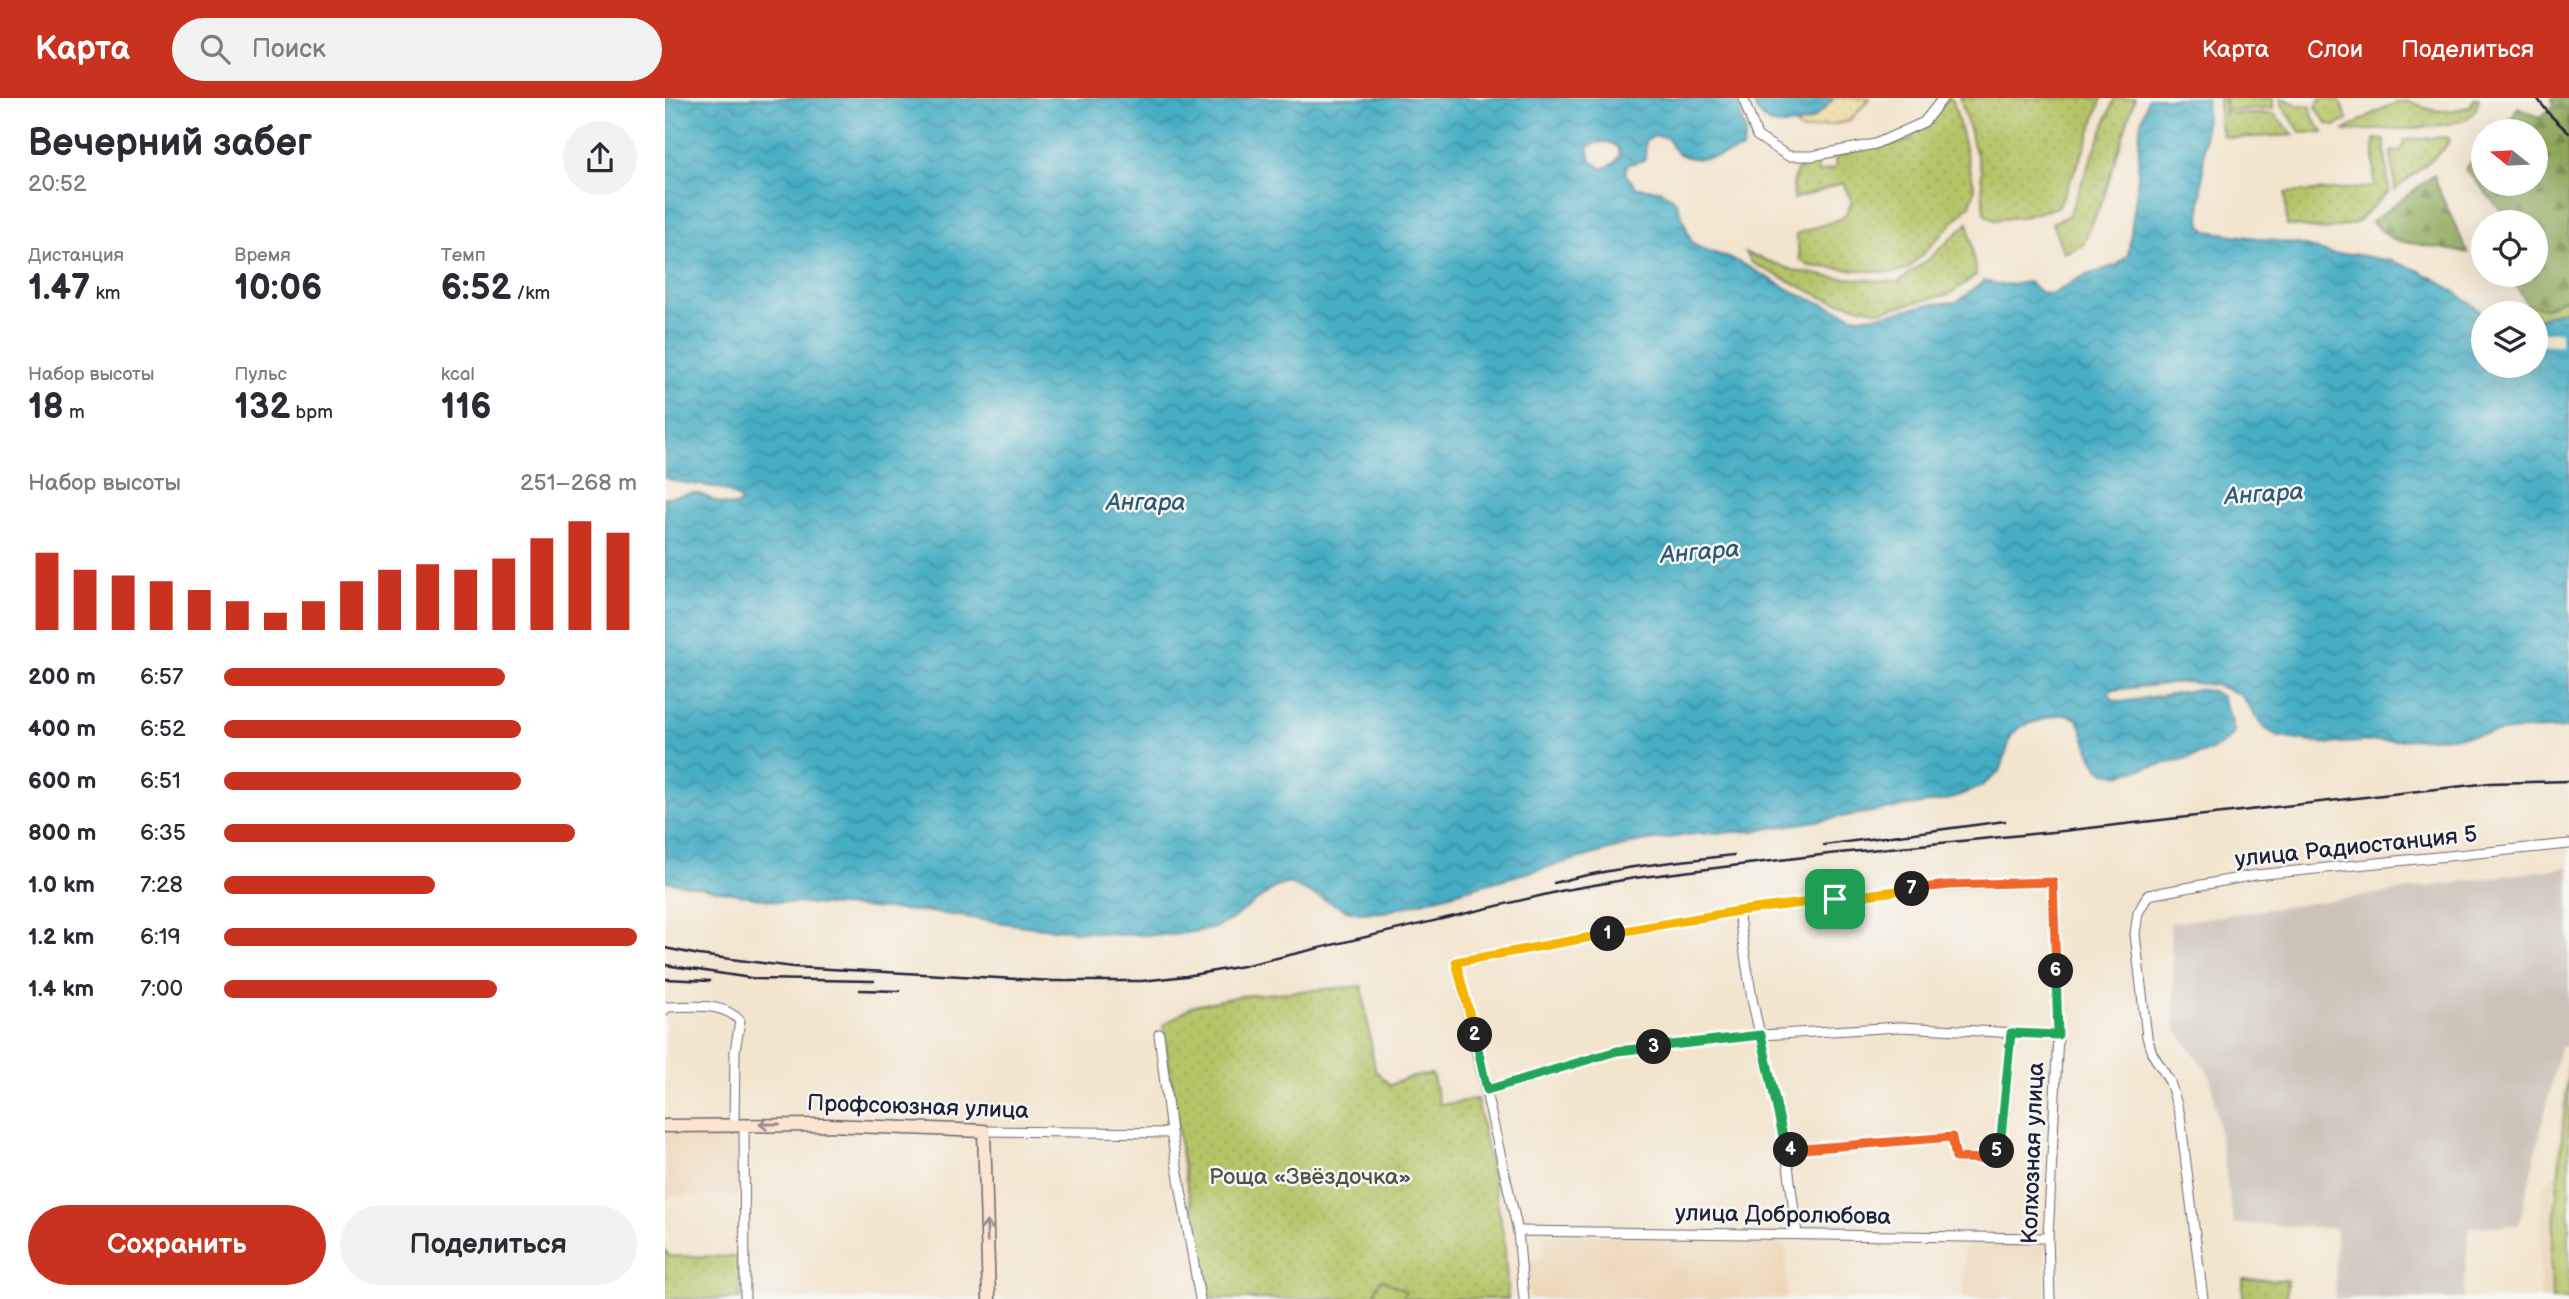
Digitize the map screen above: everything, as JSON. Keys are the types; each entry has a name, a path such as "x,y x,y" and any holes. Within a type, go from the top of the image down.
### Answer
{"street":[{"path":"1743,98 1756,136 1788,156 1812,156 1875,144 1924,122 1943,98"},
{"name":"улица Радиостанция 5","path":"2203,1299 2180,1115 2171,1082 2152,1053 2147,1037 2135,934 2138,913 2148,895 2255,876 2569,844"},
{"name":"Колхозная улица","path":"1738,911 1932,887 2053,882 2058,1035 2048,1238 2050,1299"},
{"path":"1524,1299 1518,1231 1456,962 1738,911 1752,999 1786,1150 1797,1234"},
{"path":"665,1010 666,1007 723,1009 732,1012 740,1021 735,1051 745,1299"},
{"path":"1487,1090 1617,1051 1761,1035 1900,1027 2058,1035"},
{"path":"1786,1150 1952,1137 1956,1158 1994,1159 2001,1137 2011,1033"},
{"path":"1159,1034 1171,1133 1200,1299"},
{"name":"Профсоюзная улица","path":"665,1126 1171,1133"},
{"path":"984,1130 989,1299"},
{"name":"улица Добролюбова","path":"1518,1231 2048,1238"}],"shaded area":[{"path":"2569,867 2569,1046 2560,1047 2519,1225 2469,1227 2463,1299 2335,1299 2336,1228 2234,1224 2210,1075 2176,1030 2170,923"},
{"path":"2566,1056 2569,1056 2569,1299 2540,1299 2542,1188 2555,1173"},
{"path":"737,1132 738,1196 670,1195 665,1206 665,1133"},
{"path":"1545,1234 1767,1238 1786,1244 1787,1299 1530,1299 1527,1263 1544,1257"},
{"path":"2045,1242 2045,1299 1964,1299 1964,1243"}],"green space":[{"path":"1948,98 1953,100 1975,189 1970,205 1908,269 1892,273 1809,266 1800,260 1796,234 1843,218 1852,202 1843,183 1793,199 1794,179 1799,169 1816,160 1818,173 1835,168 1836,156 1888,142 1890,145 1912,140 1912,133 1925,127"},
{"path":"1960,98 2102,98 2084,150 2058,207 2027,216 1994,220 1984,214 1981,170"},
{"path":"2115,98 2135,98 2104,196 2083,245 2064,253 2052,223 2069,215"},
{"path":"2219,98 2224,98 2225,114 2274,114 2294,135 2234,138 2222,135"},
{"path":"2225,98 2273,98 2273,109 2226,111"},
{"path":"2280,98 2301,106 2311,106 2315,120 2324,132 2301,133"},
{"path":"2474,98 2479,98 2475,111 2458,122 2408,129 2343,131 2394,104 2410,102 2428,109 2444,111 2471,105"},
{"path":"2552,98 2569,98 2569,296 2548,307 2548,301 2525,301 2517,287 2548,287 2548,210 2501,210 2488,196 2548,196 2548,119 2511,119 2518,107 2540,118 2554,105"},
{"path":"2319,100 2339,100 2348,120 2335,126 2327,124 2316,108"},
{"path":"2374,139 2384,140 2389,191 2356,223 2326,230 2287,225 2285,193 2374,187"},
{"path":"2450,139 2443,150 2395,190 2391,152 2401,151 2405,140"},
{"path":"2471,162 2471,176 2465,169"},
{"path":"2434,175 2468,253 2393,240 2371,222"},
{"path":"1968,223 1976,275 1950,294 1880,311 1826,299 1752,263 1746,253 1796,271 1831,277 1898,282 1930,258"},
{"path":"2569,296 2569,308 2548,316 2548,307"},
{"name":"Роща «Звёздочка»","path":"1362,986 1375,1070 1390,1085 1407,1078 1432,1074 1440,1105 1477,1099 1504,1237 1508,1299 1211,1299 1184,1171 1163,1025 1193,1006 1240,996"},
{"path":"2569,1064 2569,1299 2552,1299 2551,1257"},
{"path":"665,1249 669,1256 739,1257 740,1299 665,1299"},
{"path":"1381,1279 1406,1291 1402,1299 1385,1299 1374,1294"},
{"path":"2243,1279 2287,1280 2287,1299 2243,1299"}],"sand":[{"path":"1834,98 1870,98 1849,121 1802,131 1796,126 1812,120"}],"water":[{"name":"Ангара","path":"665,98 1736,98 1746,134 1742,149 1711,158 1689,157 1673,148 1668,138 1655,136 1646,141 1645,160 1627,165 1625,174 1637,188 1660,190 1677,203 1691,241 1698,247 1737,261 1798,294 1853,316 1865,317 1930,304 1957,302 1984,281 2003,285 2029,282 2042,293 2053,294 2079,278 2117,265 2128,255 2137,187 2140,126 2148,98 2207,98 2200,218 2201,225 2207,231 2298,244 2333,254 2353,254 2392,261 2441,282 2471,304 2471,378 2548,378 2548,316 2569,308 2569,728 2324,744 2279,737 2263,727 2240,694 2215,685 2186,682 2111,690 2109,693 2112,699 2121,702 2200,689 2212,691 2222,697 2234,734 2212,750 2181,760 2119,775 2109,773 2095,763 2077,719 2069,715 2056,715 2020,727 2011,736 2001,769 1996,775 1980,787 1947,800 1754,831 1695,834 1635,843 1385,912 1360,913 1347,910 1288,883 1274,888 1231,920 1212,929 1173,935 1120,935 1032,927 930,912 781,902 665,881 665,497 694,493 725,505 738,505 741,502 734,495 716,487 665,478","holes":["1609,142 1618,147 1620,154 1615,163 1603,169 1591,161 1588,147"]},
{"path":"1752,98 1834,98 1820,113 1805,122 1778,125 1768,123 1756,110"}],"pier":[{"path":"2548,332 2561,332 2561,345 2548,344"}],"railway":[{"path":"2537,98 2569,133"},
{"path":"665,948 793,967 1053,981 1142,981 1243,966 1565,890 1635,878 1829,854 2063,831 2490,783 2569,781"},
{"path":"1824,845 2005,821"},
{"path":"1554,883 1621,869 1734,855"},
{"path":"665,965 757,979 874,981"},
{"path":"665,979 710,981"},
{"path":"860,990 899,991"}],"route":[{"path":"2053,882 2058,1035 2011,1033 2001,1137 1994,1159 1956,1158 1952,1137 1786,1150 1761,1035 1617,1051 1487,1090 1456,962 1738,911 1835,899 1949,885 2053,882"}]}
